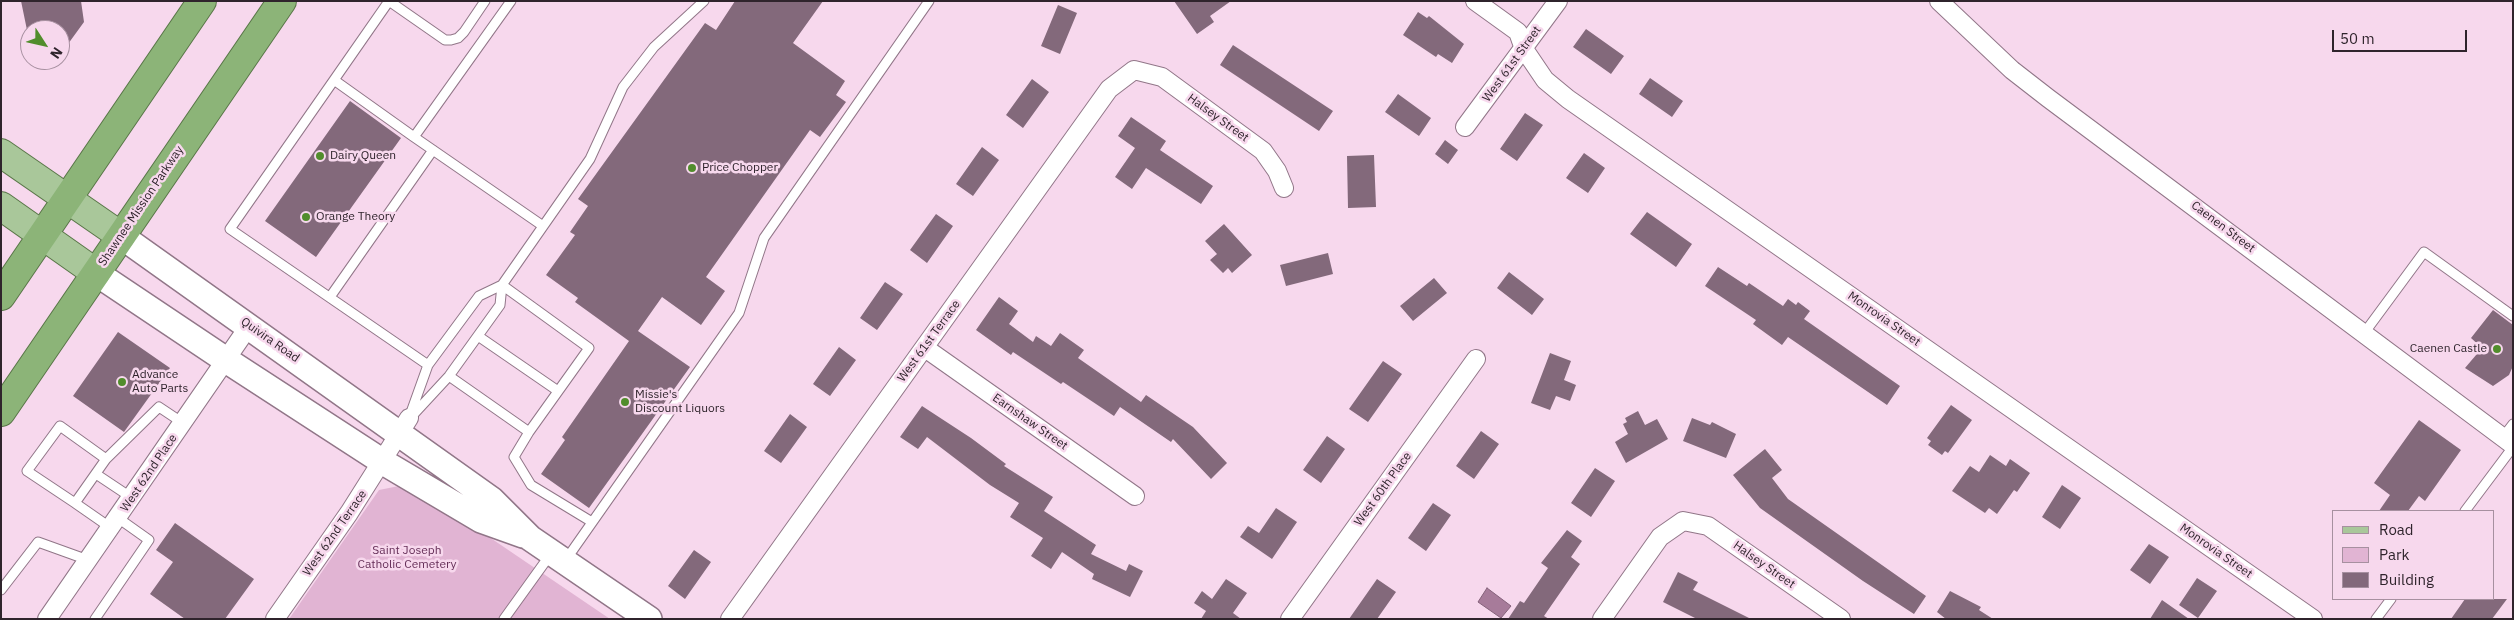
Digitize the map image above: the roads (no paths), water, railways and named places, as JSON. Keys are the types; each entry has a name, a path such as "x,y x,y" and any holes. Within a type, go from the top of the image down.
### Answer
{"highway":[{"path":"1,296 202,1"},
{"name":"Shawnee Mission Parkway","path":"1,412 282,1"}],"main road":[{"name":"Quivira Road","path":"1,153 249,326 396,440 492,500 530,538 649,619"},
{"name":"Quivira Road","path":"1,206 96,273 226,360 396,440"}],"street":[{"name":"Monrovia Street","path":"1475,1 1518,32 1524,49 1545,80 1568,99 2313,619"},
{"name":"West 61st Street","path":"1465,127 1558,1"},
{"name":"Caenen Street","path":"1939,1 2012,70 2048,98 2510,438"},
{"name":"Halsey Street","path":"1134,70 1162,77 1262,152 1277,171 1284,188"},
{"name":"West 61st Terrace","path":"730,619 1109,89 1134,70"},
{"name":"West 62nd Place","path":"49,618 249,326"},
{"name":"Earnshaw Street","path":"925,348 1135,496"},
{"name":"West 60th Place","path":"1290,619 1476,359"},
{"name":"West 62nd Terrace","path":"275,619 349,513 396,440"},
{"name":"Halsey Street","path":"1602,619 1660,537 1683,522 1708,526 1840,619"}],"lane":[{"path":"428,365 230,229 389,1 446,40 451,40 458,38 464,32 485,1"},
{"path":"414,137 511,1"},
{"path":"396,440 450,376 500,305 502,285 590,159 623,87 654,47 704,1"},
{"path":"504,619 558,557 592,522 740,313 764,238 928,1"},
{"path":"334,80 543,226"},
{"path":"330,297 433,150"},
{"path":"2364,332 2424,252 2513,316"},
{"path":"396,440 428,365 479,296 502,285"},
{"path":"502,285 589,348 529,432 514,457 531,485 592,522"},
{"path":"478,336 558,391"},
{"path":"450,376 529,432"},
{"path":"74,503 106,459 159,408 183,423"},
{"path":"95,619 149,540 74,503 27,471 60,426 106,459"},
{"path":"2466,510 2510,438"},
{"path":"96,474 132,498"},
{"path":"1,590 38,542 89,560"},
{"path":"2376,619 2390,600"}],"place":[{"name":"Dairy Queen","path":"320,156"},
{"name":"Price Chopper","path":"692,168"},
{"name":"Orange Theory","path":"306,217"},
{"name":"Caenen Castle","path":"2497,349"},
{"name":"Advance Auto Parts","path":"122,382"},
{"name":"Missie's Discount Liquors","path":"625,402"}],"park label":[{"name":"Saint Joseph Catholic Cemetery","path":"407,558"}]}
